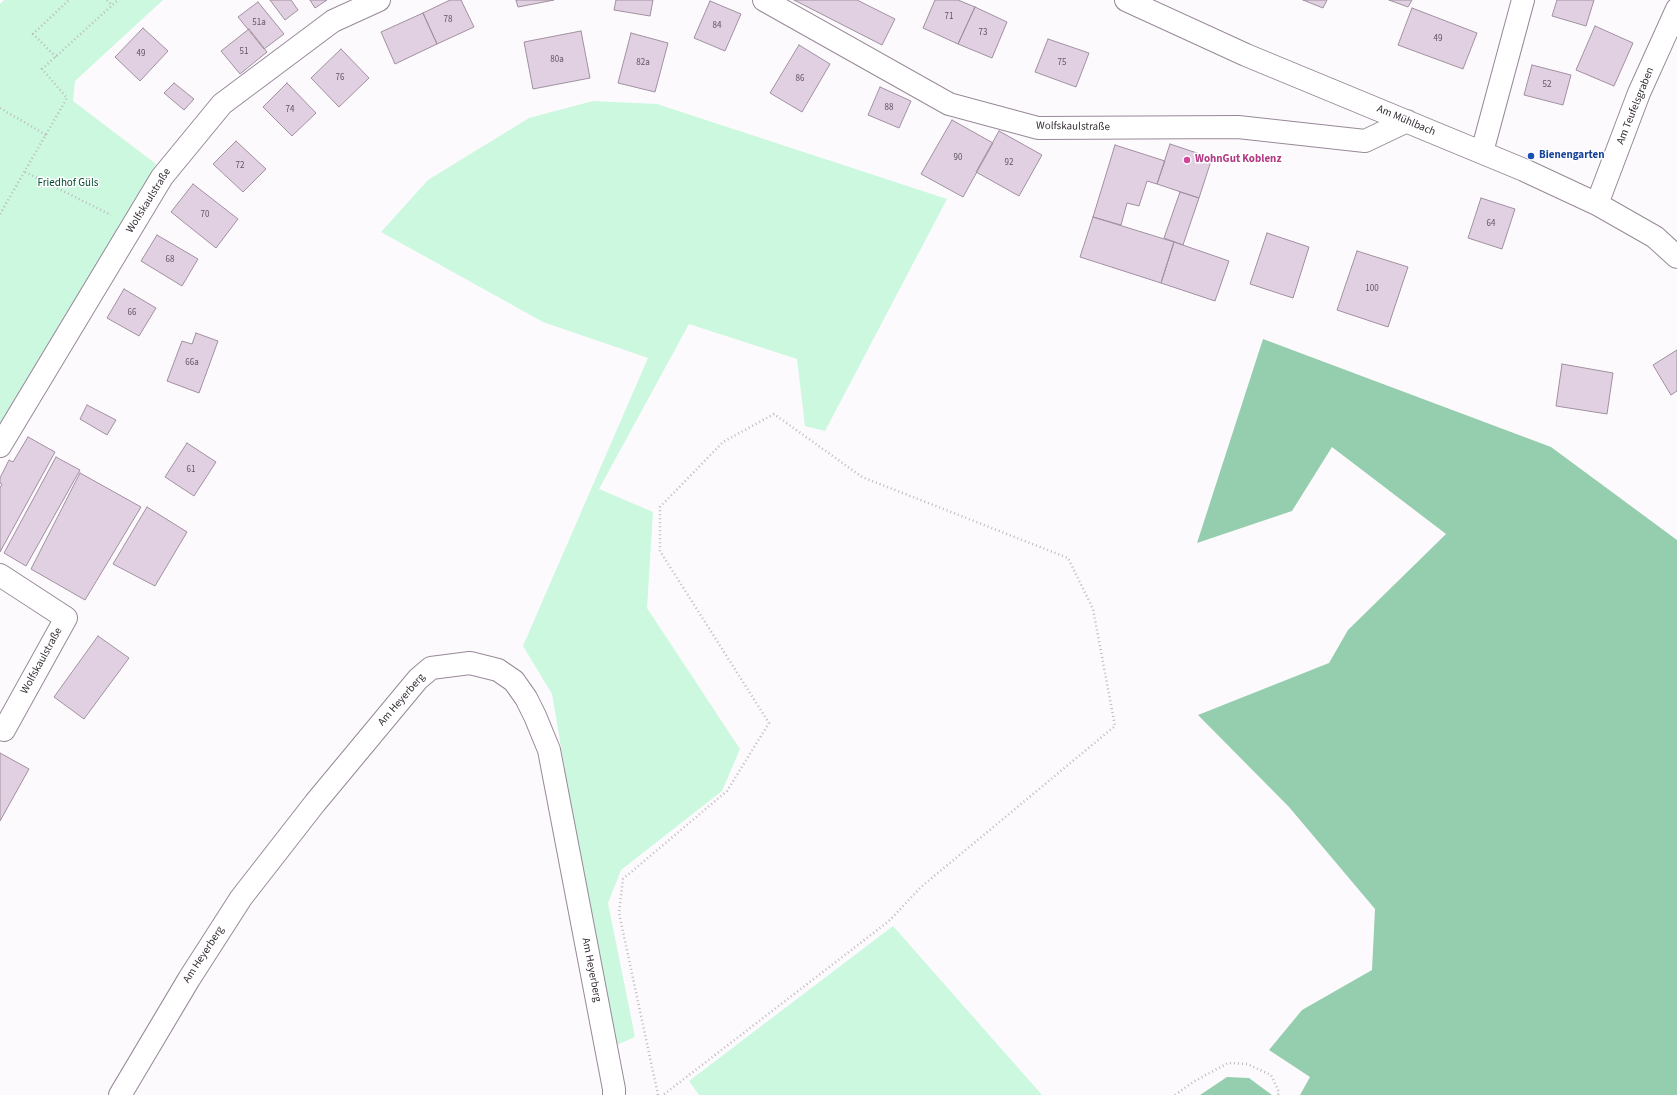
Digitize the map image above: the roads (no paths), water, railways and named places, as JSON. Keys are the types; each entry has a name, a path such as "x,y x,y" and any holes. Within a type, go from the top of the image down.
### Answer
{"street":[{"name":"Wolfskaulstraße","path":"0,446 162,177 222,104 332,21 379,0"},
{"name":"Wolfskaulstraße","path":"764,0 949,104 1038,128 1238,127 1365,141 1407,121"},
{"name":"Am Mühlbach","path":"1126,0 1246,55 1482,152 1597,204 1655,237 1677,257"},
{"path":"1482,152 1523,0"},
{"name":"Am Teufelsgraben","path":"1597,204 1640,93 1677,9"},
{"name":"Wolfskaulstraße","path":"0,575 66,618 4,730"},
{"name":"Am Heyerberg","path":"120,1095 189,979 241,898 315,804 418,679 431,668 470,663 498,670 514,681 526,698 549,750 614,1095"}],"place":[{"name":"Bienengarten","path":"1531,156"},
{"name":"WohnGut Koblenz","path":"1187,160"}],"park label":[{"name":"Friedhof Güls","path":"68,184"}]}
